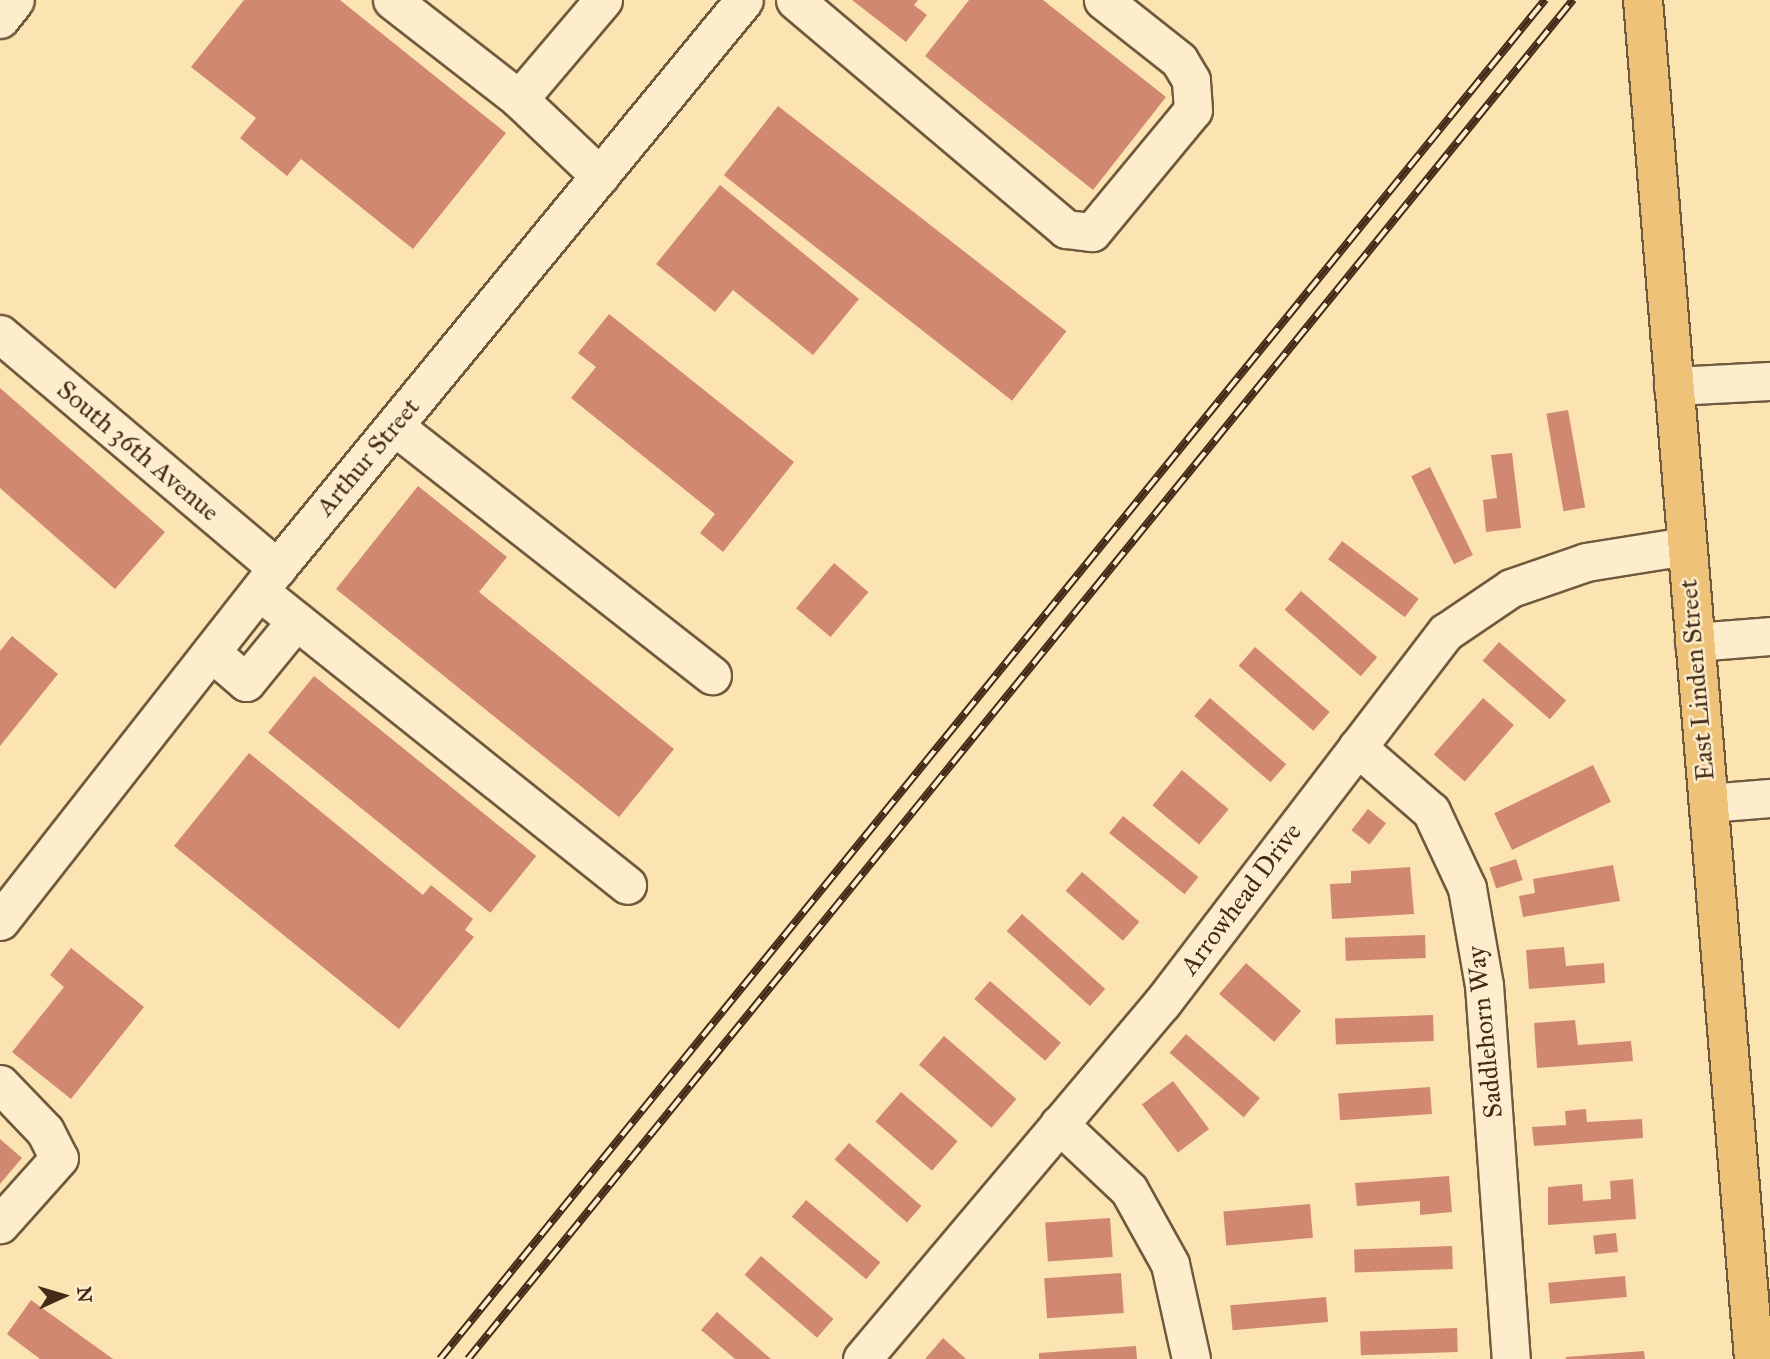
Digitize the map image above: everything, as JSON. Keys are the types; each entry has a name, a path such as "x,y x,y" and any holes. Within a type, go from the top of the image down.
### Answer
{"main road":[{"name":"East Linden Street","path":"1643,0 1754,1359"}],"street":[{"path":"0,19 15,0"},
{"path":"392,0 519,99 600,176"},
{"path":"519,99 603,0"},
{"name":"Arthur Street","path":"0,921 268,580 744,0"},
{"path":"795,0 1066,229 1092,232 1193,110 1191,80 1179,60 1103,0"},
{"name":"South 36th Avenue","path":"0,334 268,580 296,621 627,885"},
{"path":"1673,386 1770,381"},
{"path":"394,426 712,675"},
{"name":"Arrowhead Drive","path":"862,1359 1162,1003 1446,632 1511,588 1586,562 1686,546"},
{"path":"211,652 246,682 296,621"},
{"path":"1694,642 1770,636"},
{"name":"Saddlehorn Way","path":"1357,747 1431,811 1467,888 1484,985 1511,1359"},
{"path":"1708,803 1770,798"},
{"path":"0,1084 45,1131 59,1158 0,1224"},
{"path":"1059,1124 1129,1190 1170,1264 1192,1359"}],"building":[{"path":"244,0 340,0 506,133 413,249 301,159 287,176 240,138 256,118 191,67"},
{"path":"852,0 918,0 914,5 927,15 906,42"},
{"path":"969,0 1043,0 1166,97 1093,190 925,56"},
{"path":"778,106 1066,331 1012,401 724,175"},
{"path":"720,185 859,299 813,355 733,290 715,312 656,264"},
{"path":"609,314 794,462 723,552 700,533 715,514 571,398 596,367 578,353"},
{"path":"0,388 165,532 115,589 0,488"},
{"path":"1568,410 1585,507 1564,511 1546,414"},
{"path":"1512,453 1521,528 1486,532 1483,500 1497,498 1491,455"},
{"path":"1430,467 1473,555 1454,564 1411,476"},
{"path":"418,486 507,557 479,592 674,749 619,817 336,589"},
{"path":"1342,541 1419,599 1405,617 1328,559"},
{"path":"834,563 868,592 831,637 796,608"},
{"path":"1301,591 1377,657 1361,676 1285,610"},
{"path":"12,636 58,674 0,746 0,651"},
{"path":"1499,642 1566,700 1550,719 1483,661"},
{"path":"1255,647 1330,712 1313,731 1239,666"},
{"path":"314,676 536,856 490,913 268,733"},
{"path":"1210,698 1286,764 1270,782 1194,716"},
{"path":"1483,698 1514,725 1465,782 1434,755"},
{"path":"249,753 423,895 431,885 473,919 465,930 474,937 399,1029 174,846"},
{"path":"1593,765 1611,802 1512,850 1494,813"},
{"path":"1182,770 1229,809 1199,844 1152,805"},
{"path":"1368,809 1386,823 1370,844 1351,830"},
{"path":"1123,816 1198,877 1185,894 1109,833"},
{"path":"1516,859 1523,880 1496,889 1489,868"},
{"path":"1613,865 1620,901 1523,917 1519,896 1535,893 1533,879"},
{"path":"1410,867 1414,914 1332,919 1330,884 1351,883 1351,871"},
{"path":"1082,872 1139,922 1123,941 1066,891"},
{"path":"1022,914 1105,989 1090,1006 1007,931"},
{"path":"1425,935 1426,958 1346,961 1345,938"},
{"path":"1564,947 1566,966 1604,963 1605,983 1529,989 1526,950"},
{"path":"71,948 144,1007 71,1099 12,1052 64,987 50,975"},
{"path":"1246,963 1301,1011 1274,1042 1219,994"},
{"path":"990,981 1061,1043 1045,1061 974,999"},
{"path":"1433,1015 1434,1041 1336,1044 1335,1018"},
{"path":"1575,1020 1578,1045 1631,1041 1633,1061 1537,1068 1534,1023"},
{"path":"1186,1034 1260,1098 1244,1117 1170,1053"},
{"path":"944,1036 1016,1099 992,1128 919,1065"},
{"path":"1173,1081 1209,1129 1178,1152 1142,1104"},
{"path":"1430,1087 1432,1114 1340,1120 1338,1093"},
{"path":"901,1092 958,1141 932,1171 875,1121"},
{"path":"1586,1109 1587,1122 1642,1119 1643,1138 1534,1146 1532,1127 1566,1125 1565,1111"},
{"path":"0,1139 22,1158 0,1184"},
{"path":"849,1143 921,1206 907,1223 835,1160"},
{"path":"1449,1176 1452,1212 1420,1215 1420,1201 1357,1206 1355,1183"},
{"path":"1633,1179 1636,1219 1548,1225 1548,1187 1582,1184 1583,1201 1611,1199 1610,1181"},
{"path":"806,1200 880,1262 866,1279 792,1217"},
{"path":"1310,1204 1313,1238 1226,1245 1223,1212"},
{"path":"1110,1218 1113,1257 1048,1261 1045,1223"},
{"path":"1616,1233 1618,1252 1595,1254 1593,1235"},
{"path":"1452,1246 1453,1269 1355,1272 1354,1249"},
{"path":"761,1256 833,1319 817,1338 745,1275"},
{"path":"1121,1273 1124,1313 1047,1318 1044,1278"},
{"path":"1625,1276 1627,1297 1550,1304 1548,1283"},
{"path":"1326,1297 1328,1322 1233,1330 1230,1305"},
{"path":"31,1300 113,1359 40,1359 7,1334"},
{"path":"717,1312 771,1359 735,1359 701,1330"},
{"path":"1457,1328 1458,1352 1361,1355 1360,1331"},
{"path":"943,1338 966,1359 925,1359"},
{"path":"1136,1346 1137,1359 1039,1359 1039,1353"},
{"path":"1644,1351 1645,1359 1566,1359 1566,1357"}],"railway":[{"path":"440,1359 1545,0"},
{"path":"468,1359 1573,0"}]}
